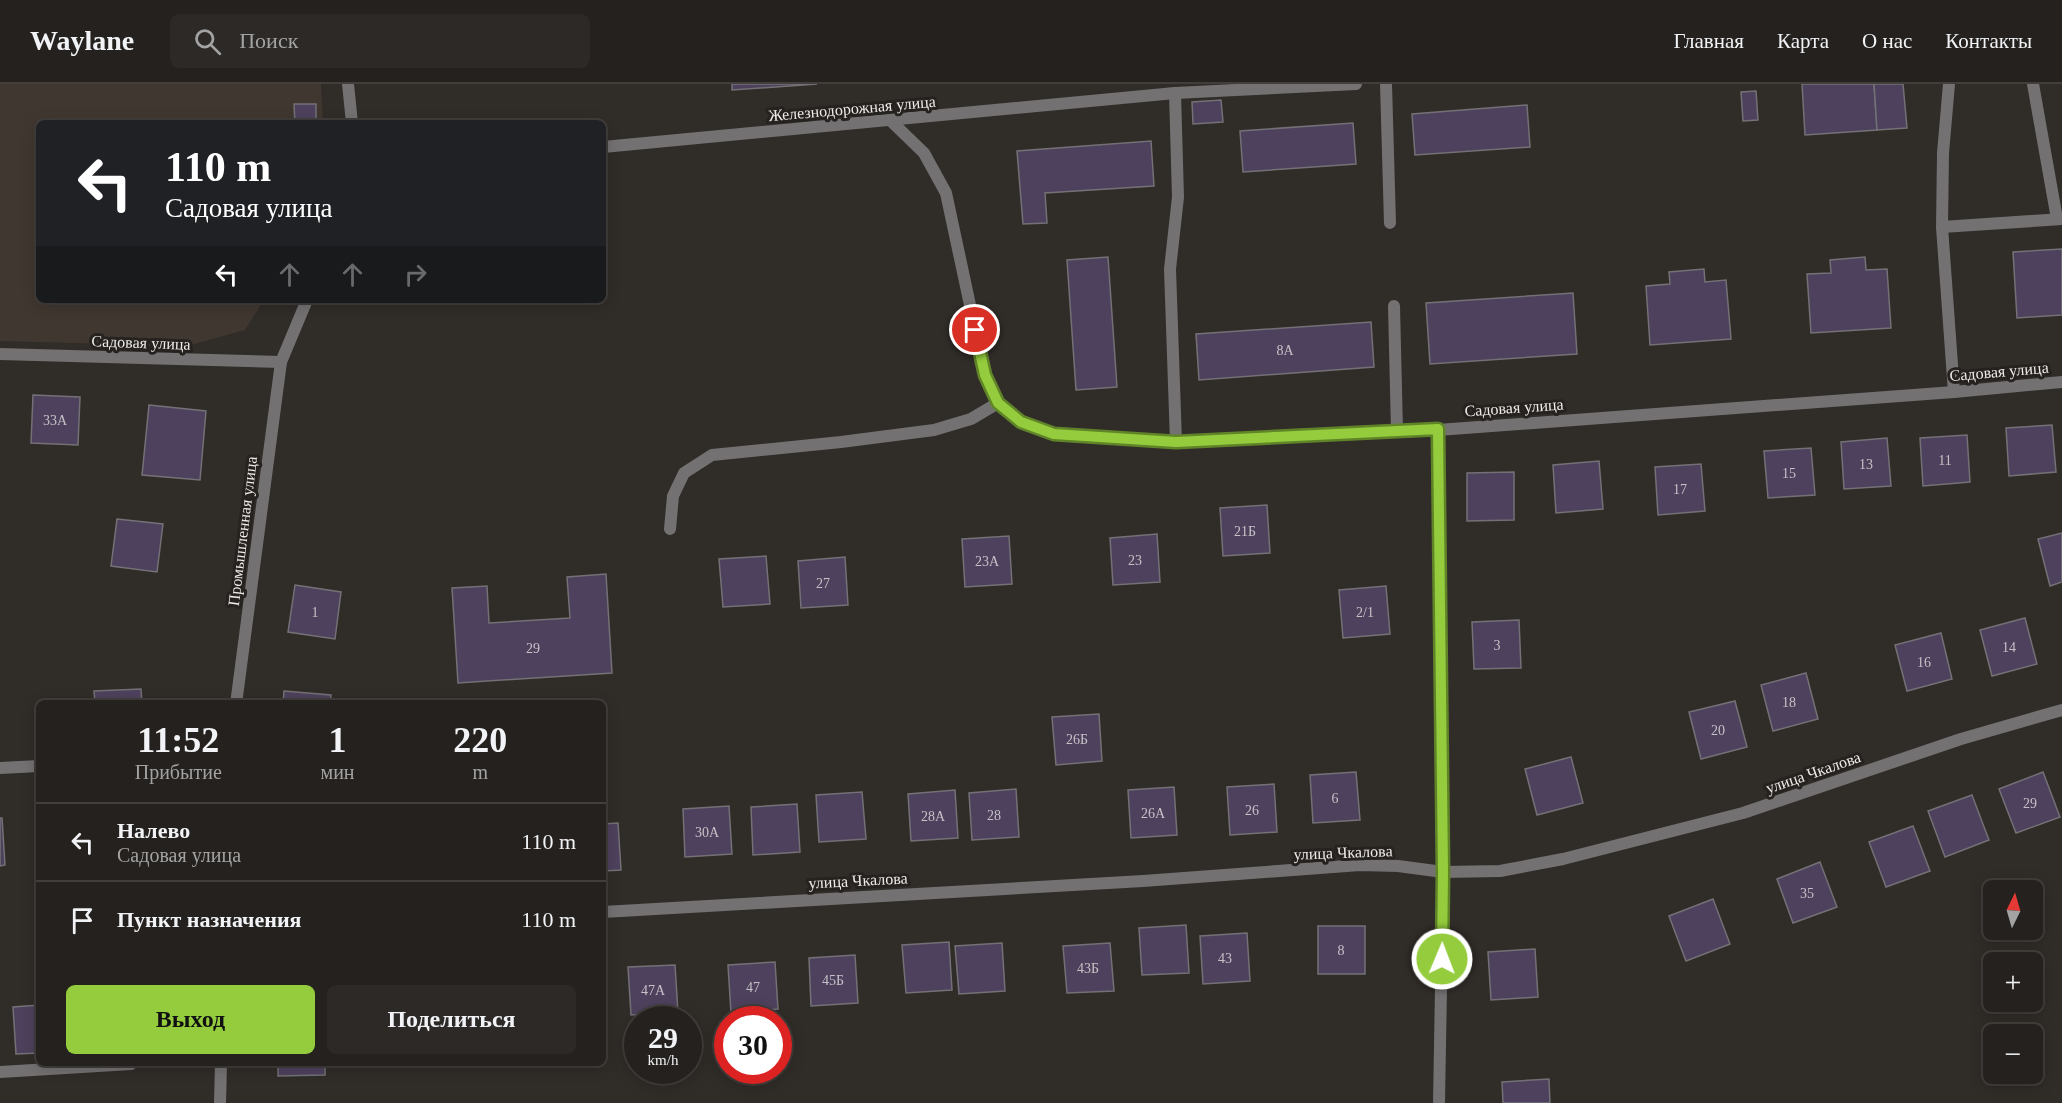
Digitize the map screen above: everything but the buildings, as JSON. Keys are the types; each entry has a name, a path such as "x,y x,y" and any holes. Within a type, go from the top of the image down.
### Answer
{"street":[{"path":"348,84 352,120"},
{"name":"Железнодорожная улица","path":"606,147 1174,93 1356,84"},
{"path":"1386,84 1390,223"},
{"path":"1949,84 1943,153 1942,227 1954,392"},
{"path":"1942,227 2060,219 2033,84"},
{"path":"1174,93 1178,197 1170,269 1176,442"},
{"name":"Садовая улица","path":"891,121 924,153 946,193 985,375 998,403 1021,422 1054,434 1176,442 1438,429 1954,392 2062,382"},
{"path":"281,363 306,303"},
{"path":"1394,306 1397,431"},
{"name":"Садовая улица","path":"0,354 281,363"},
{"name":"Промышленная улица","path":"237,700 281,363"},
{"path":"670,529 673,496 684,473 712,455 934,430 971,419 998,403"},
{"path":"1438,429 1443,872 1439,1103"},
{"name":"улица Чкалова","path":"606,912 1143,882 1360,865 1398,866 1443,872 1500,871 1552,861 1743,813 1961,739 2062,710"},
{"path":"0,768 36,766"},
{"path":"0,1072 98,1066"},
{"path":"220,1103 221,1066"}],"shaded area":[{"path":"0,84 321,84 323,120 36,120 36,303 262,303 245,330 187,346 0,341"}],"route":[{"path":"975,330 985,375 998,403 1021,422 1054,434 1176,442 1438,429 1442,959"}]}
